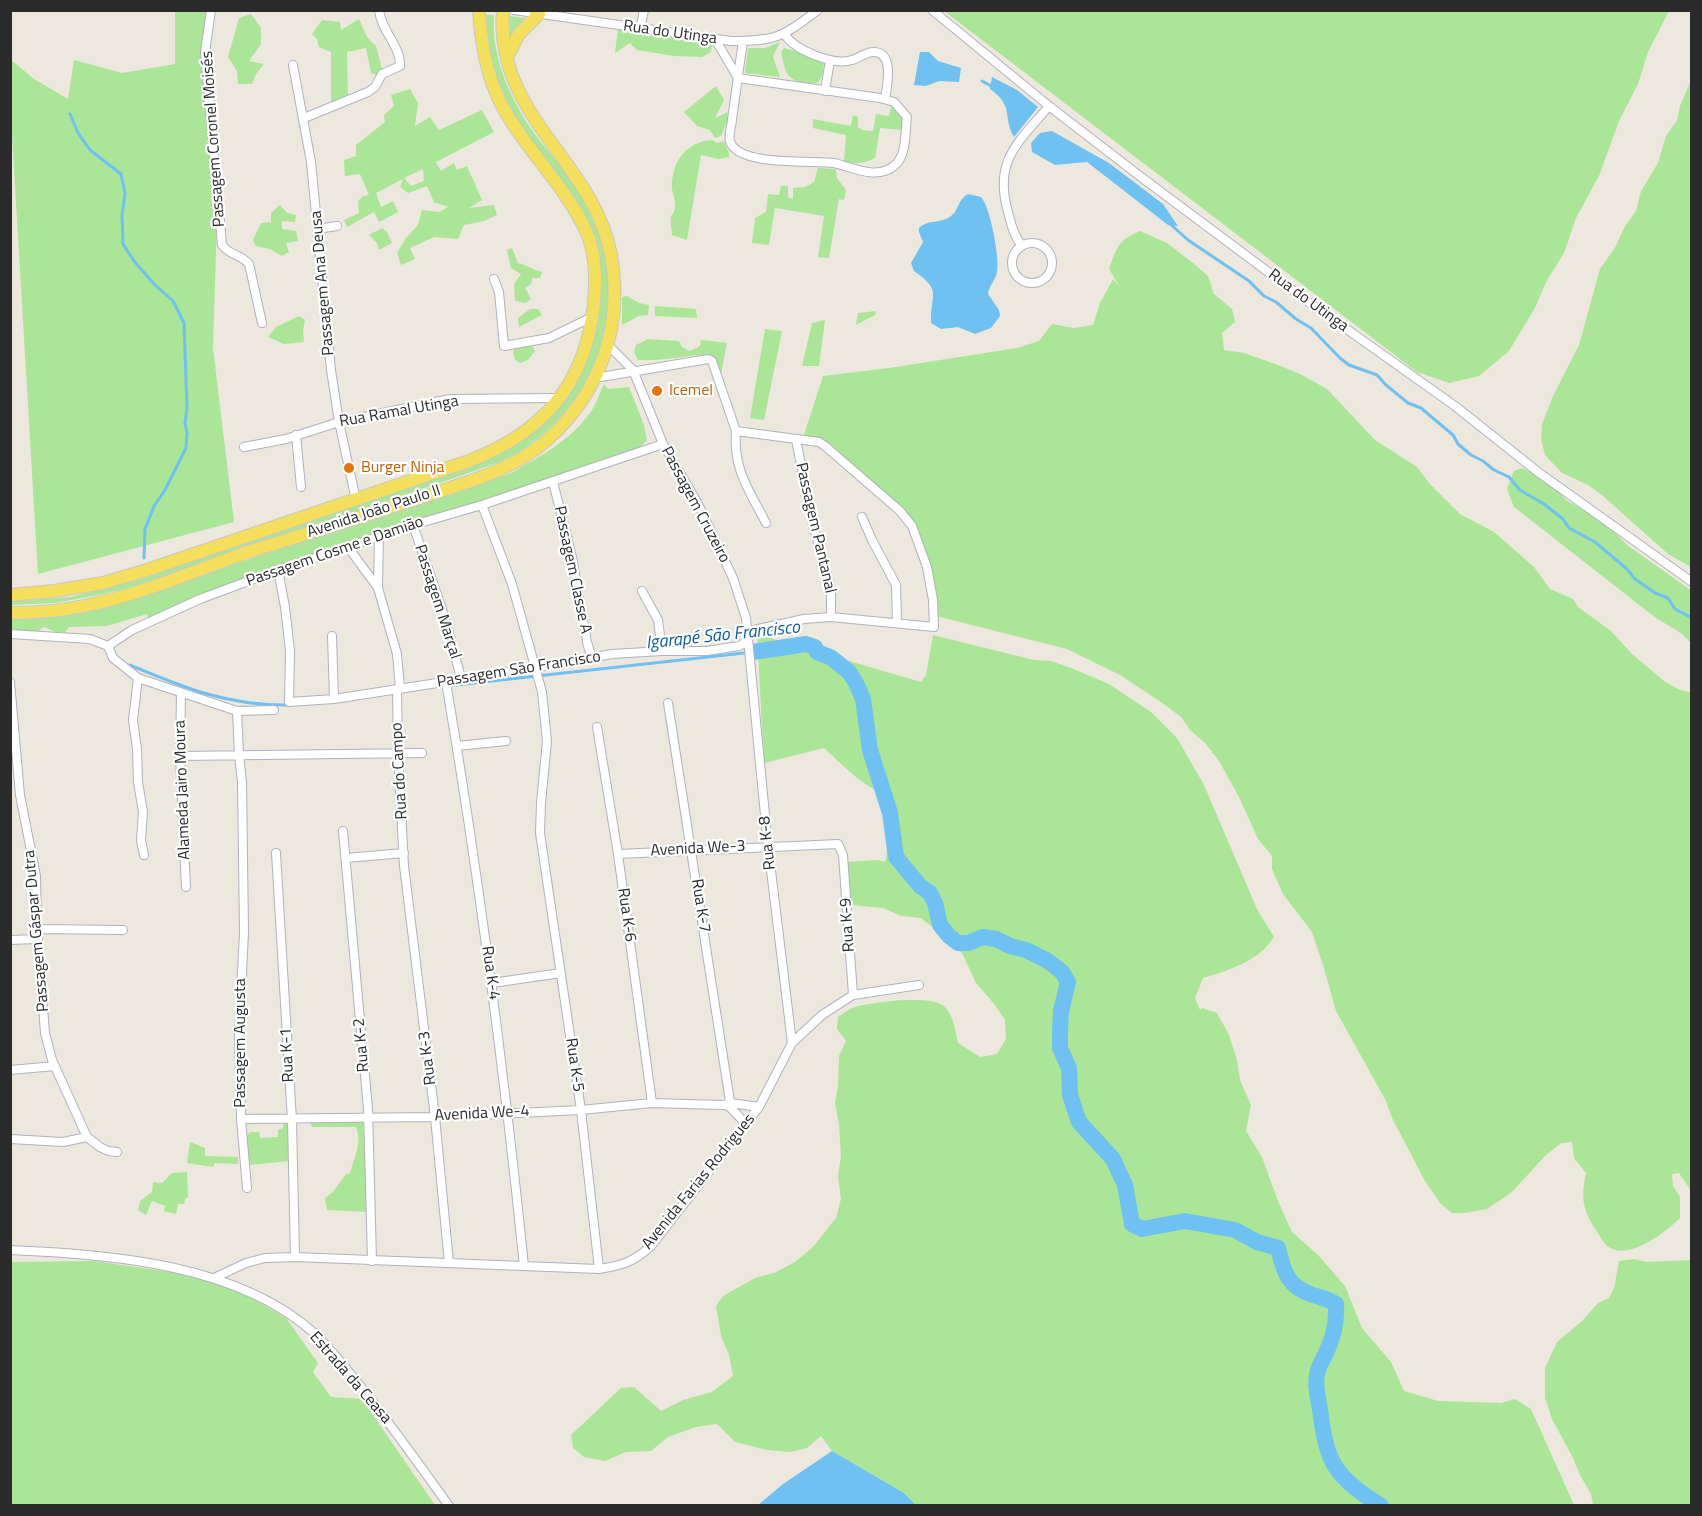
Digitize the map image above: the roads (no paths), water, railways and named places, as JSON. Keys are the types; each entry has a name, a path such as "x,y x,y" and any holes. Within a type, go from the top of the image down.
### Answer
{"main road":[{"name":"Avenida João Paulo II","path":"10,596 103,583 494,452 528,430 559,398 580,364 589,336 594,269 587,234 569,199 503,109 487,63 479,10"},
{"name":"Avenida João Paulo II","path":"10,613 49,611 109,600 487,474 509,465 546,441 575,410 595,378 608,345 614,309 614,280 610,253 604,230 581,183 531,115 514,83 502,31 502,10"},
{"path":"507,57 519,34 537,12"}],"street":[{"name":"Passagem Coronel Moisés","path":"211,10 205,52 222,245 227,251 246,260 249,264 262,323"},
{"path":"304,118 368,92 375,87 382,74 400,66 394,46 381,25 380,10"},
{"name":"Rua do Utinga","path":"514,10 640,30 743,41 761,41 785,35 818,10"},
{"path":"640,30 644,10"},
{"name":"Rua do Utinga","path":"932,10 1049,106 1303,298 1455,406 1538,472 1692,582"},
{"path":"785,35 789,41 830,60 851,61 874,52 884,56 887,80 885,99"},
{"path":"715,39 738,78"},
{"path":"738,78 894,102 907,117 903,151 899,161 891,168 861,171 835,164 757,158 736,150 730,140 738,78 743,41"},
{"path":"825,90 830,60"},
{"name":"Passagem Ana Deusa","path":"293,65 311,162 331,370 339,422 356,500"},
{"path":"1022,246 1012,229 1005,202 1004,174 1015,145 1049,106"},
{"path":"318,229 337,226"},
{"path":"1041,245 1051,255 1052,268 1045,279 1032,283 1020,279 1016,274 1012,262 1022,246 1041,245"},
{"path":"494,279 499,292 504,346 549,338 592,317"},
{"path":"608,345 633,370"},
{"path":"595,378 704,359 712,361 736,431 735,447 740,475 766,523"},
{"name":"Passagem Cruzeiro","path":"633,370 663,444 697,502 733,578 742,601 749,631 749,648"},
{"name":"Rua Ramal Utinga","path":"243,447 339,422 450,399 559,398"},
{"path":"736,431 819,442 825,446 900,511 912,526 927,567 933,600 934,627 831,617 804,618 749,631"},
{"path":"296,435 301,487"},
{"name":"Passagem Pantanal","path":"796,440 813,525 831,590 831,617"},
{"name":"Passagem Cosme e Damião","path":"108,646 132,630 200,599 278,570 553,482 663,444"},
{"name":"Passagem Classe A","path":"553,482 572,557 592,659"},
{"name":"Rua K-5","path":"482,505 512,584 543,701 547,741 540,833 581,1110 599,1269"},
{"path":"862,517 896,585 897,622"},
{"name":"Passagem Marçal","path":"413,525 445,618 461,678"},
{"name":"Rua do Campo","path":"379,536 378,588 397,654 398,754 404,853"},
{"name":"Rua do Campo","path":"348,547 378,588"},
{"name":"Passagem São Francisco","path":"278,570 290,651 289,702 334,699 446,685 461,678 536,672 612,654 707,651 739,646 749,648"},
{"path":"642,591 658,620 662,651"},
{"path":"10,634 90,639 108,646 113,658 138,678 237,711 274,710"},
{"path":"332,636 334,699"},
{"name":"Rua K-8","path":"749,648 768,846 792,1043"},
{"path":"138,678 133,720 143,812 141,840 144,855"},
{"name":"Passagem Gáspar Dutra","path":"10,682 20,795 36,876 37,928 45,1033 56,1066 87,1137"},
{"name":"Rua K-4","path":"446,685 492,983 509,1113 524,1266"},
{"name":"Alameda Jairo Moura","path":"181,693 180,756 186,887"},
{"name":"Rua K-7","path":"668,704 728,1105"},
{"name":"Passagem Augusta","path":"237,711 238,755 242,782 244,932 239,1033 241,1119 248,1188"},
{"name":"Rua K-6","path":"597,727 618,854 652,1103"},
{"path":"457,746 506,741"},
{"path":"180,756 422,753"},
{"name":"Rua K-2","path":"343,831 368,1118 372,1261"},
{"name":"Avenida We-3","path":"618,854 834,843 841,847 843,855"},
{"name":"Rua K-1","path":"276,853 292,1120 295,1257"},
{"path":"346,858 404,853"},
{"name":"Rua K-3","path":"404,853 435,1117 449,1263"},
{"name":"Rua K-9","path":"843,855 854,995"},
{"path":"37,928 123,930"},
{"path":"10,940 38,939"},
{"path":"492,983 561,973"},
{"name":"Avenida Farias Rodrigues","path":"214,1278 246,1263 265,1258 295,1257 599,1269 624,1265 651,1246 759,1107 792,1043 822,1015 854,995 920,985"},
{"path":"10,1070 56,1066"},
{"name":"Avenida We-4","path":"241,1119 435,1117 581,1110 652,1103 759,1107"},
{"path":"728,1105 746,1124"},
{"path":"10,1139 63,1143 87,1137 100,1147 117,1152"},
{"name":"Estrada da Ceasa","path":"10,1250 51,1251 160,1265 214,1278 283,1310 315,1334 376,1406 449,1506"}],"water":[{"path":"920,52 929,52 938,61 961,68 959,82 939,81 926,86 914,85"},
{"path":"992,77 1017,90 1038,107 1014,137 1003,101 990,89"},
{"path":"1052,131 1109,163 1163,204 1178,226 1168,225 1087,162 1055,165 1032,152 1031,143 1040,133"},
{"path":"968,194 981,197 988,211 994,233 998,265 988,294 999,310 1000,316 991,328 975,334 958,327 941,329 931,323 932,289 929,283 914,271 911,263 923,242 919,228 926,223 951,216"},
{"path":"832,1451 904,1493 916,1505 758,1505 783,1484"}],"waterway":[{"path":"982,81 993,87"},
{"name":"Igarapé São Francisco","path":"70,114 78,133 90,150 121,174 125,193 122,216 123,244 154,284 173,301 184,323 186,448 165,490 154,506 145,529 144,558"},
{"path":"1169,223 1188,240 1249,281 1264,296 1311,328 1349,365 1377,375 1408,403 1421,408 1453,435 1458,444 1471,455 1509,477 1520,490 1544,504 1563,519 1569,528 1595,542 1627,569 1635,579 1655,593 1668,598 1675,609 1692,618"},
{"name":"Igarapé São Francisco","path":"753,652 806,644 815,647 817,652 830,657 849,672 863,699 870,750 890,813 896,857 920,886 930,893 940,925 949,936 958,943 968,943 983,937 996,939 1026,950 1048,961 1062,972 1068,982 1061,1011 1060,1048 1069,1068 1070,1095 1079,1122 1113,1159 1125,1185 1132,1224 1142,1229 1185,1221 1235,1230 1257,1242 1278,1248 1285,1272 1298,1288 1336,1304 1333,1335 1316,1380 1326,1444 1330,1457 1343,1477 1381,1506"},
{"name":"Igarapé São Francisco","path":"447,686 753,652"},
{"name":"Igarapé São Francisco","path":"130,665 188,688 226,699 267,705 289,705"}],"place":[{"name":"Icemel","path":"657,391"},
{"name":"Burger Ninja","path":"349,468"}]}
